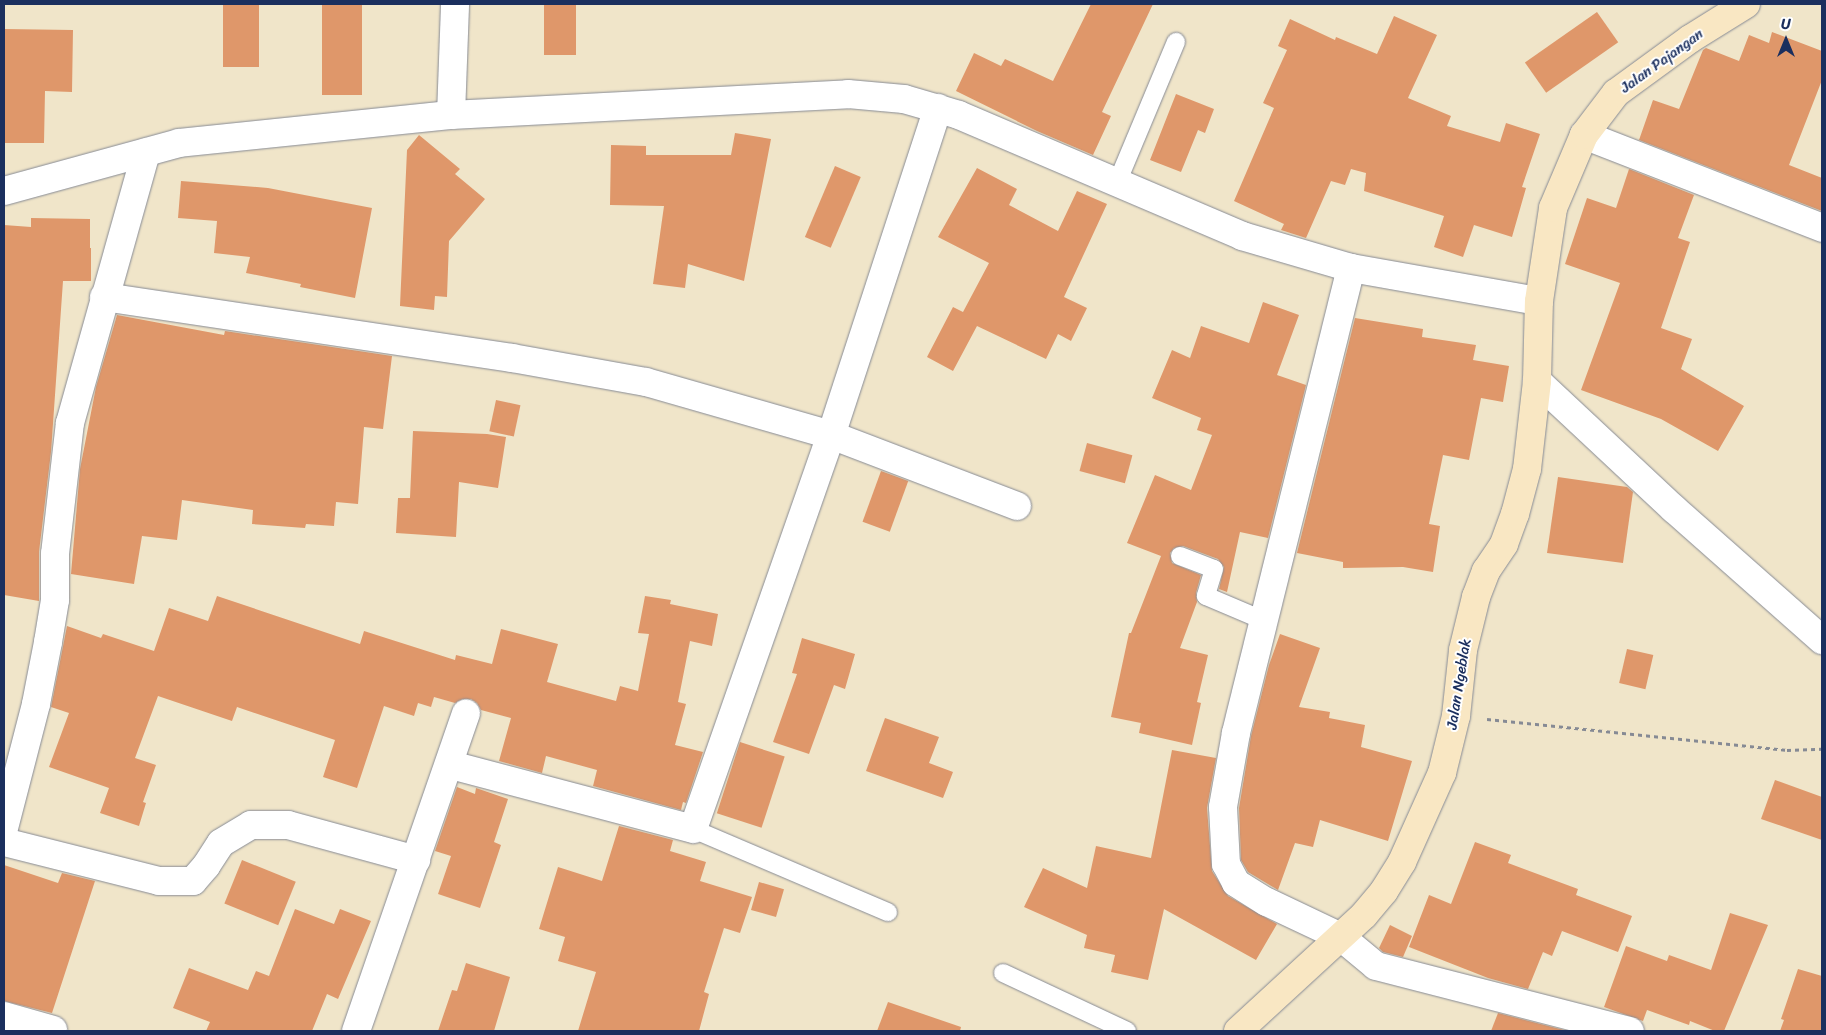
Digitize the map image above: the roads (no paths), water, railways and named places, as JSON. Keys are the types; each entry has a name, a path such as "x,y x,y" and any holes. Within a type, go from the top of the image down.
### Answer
{"main road":[{"name":"Jalan Pajangan","path":"1538,301 1553,208 1584,135 1616,93 1690,39 1746,4"},
{"name":"Jalan Ngeblak","path":"1238,1031 1341,937 1379,897 1402,862 1442,773 1456,716 1463,650 1476,597 1486,571 1504,544 1515,514 1527,469 1537,381 1538,301"}],"street":[{"path":"451,115 455,4"},
{"path":"4,192 179,143 451,115 848,94 904,99 959,115 1242,236 1351,268 1538,301"},
{"path":"450,765 693,829 831,435 938,108"},
{"path":"1584,135 1822,228"},
{"path":"4,828 36,704 55,600 55,554 70,423 104,296 146,152"},
{"path":"1351,268 1236,733 1223,807 1226,864 1236,883 1268,902 1341,937 1376,966 1630,1031"},
{"path":"104,296 512,358 646,382 831,435 1017,506"},
{"path":"1537,381 1674,508 1822,640"},
{"path":"356,1031 450,765 466,714"},
{"path":"4,842 159,881 193,881 206,866 220,843 251,825 288,825 416,860"},
{"path":"4,1016 53,1030"}],"lane":[{"path":"1117,183 1176,42"},
{"path":"1180,556 1214,570 1206,596 1265,621"},
{"path":"693,829 888,912"},
{"path":"1004,973 1127,1031"}]}
